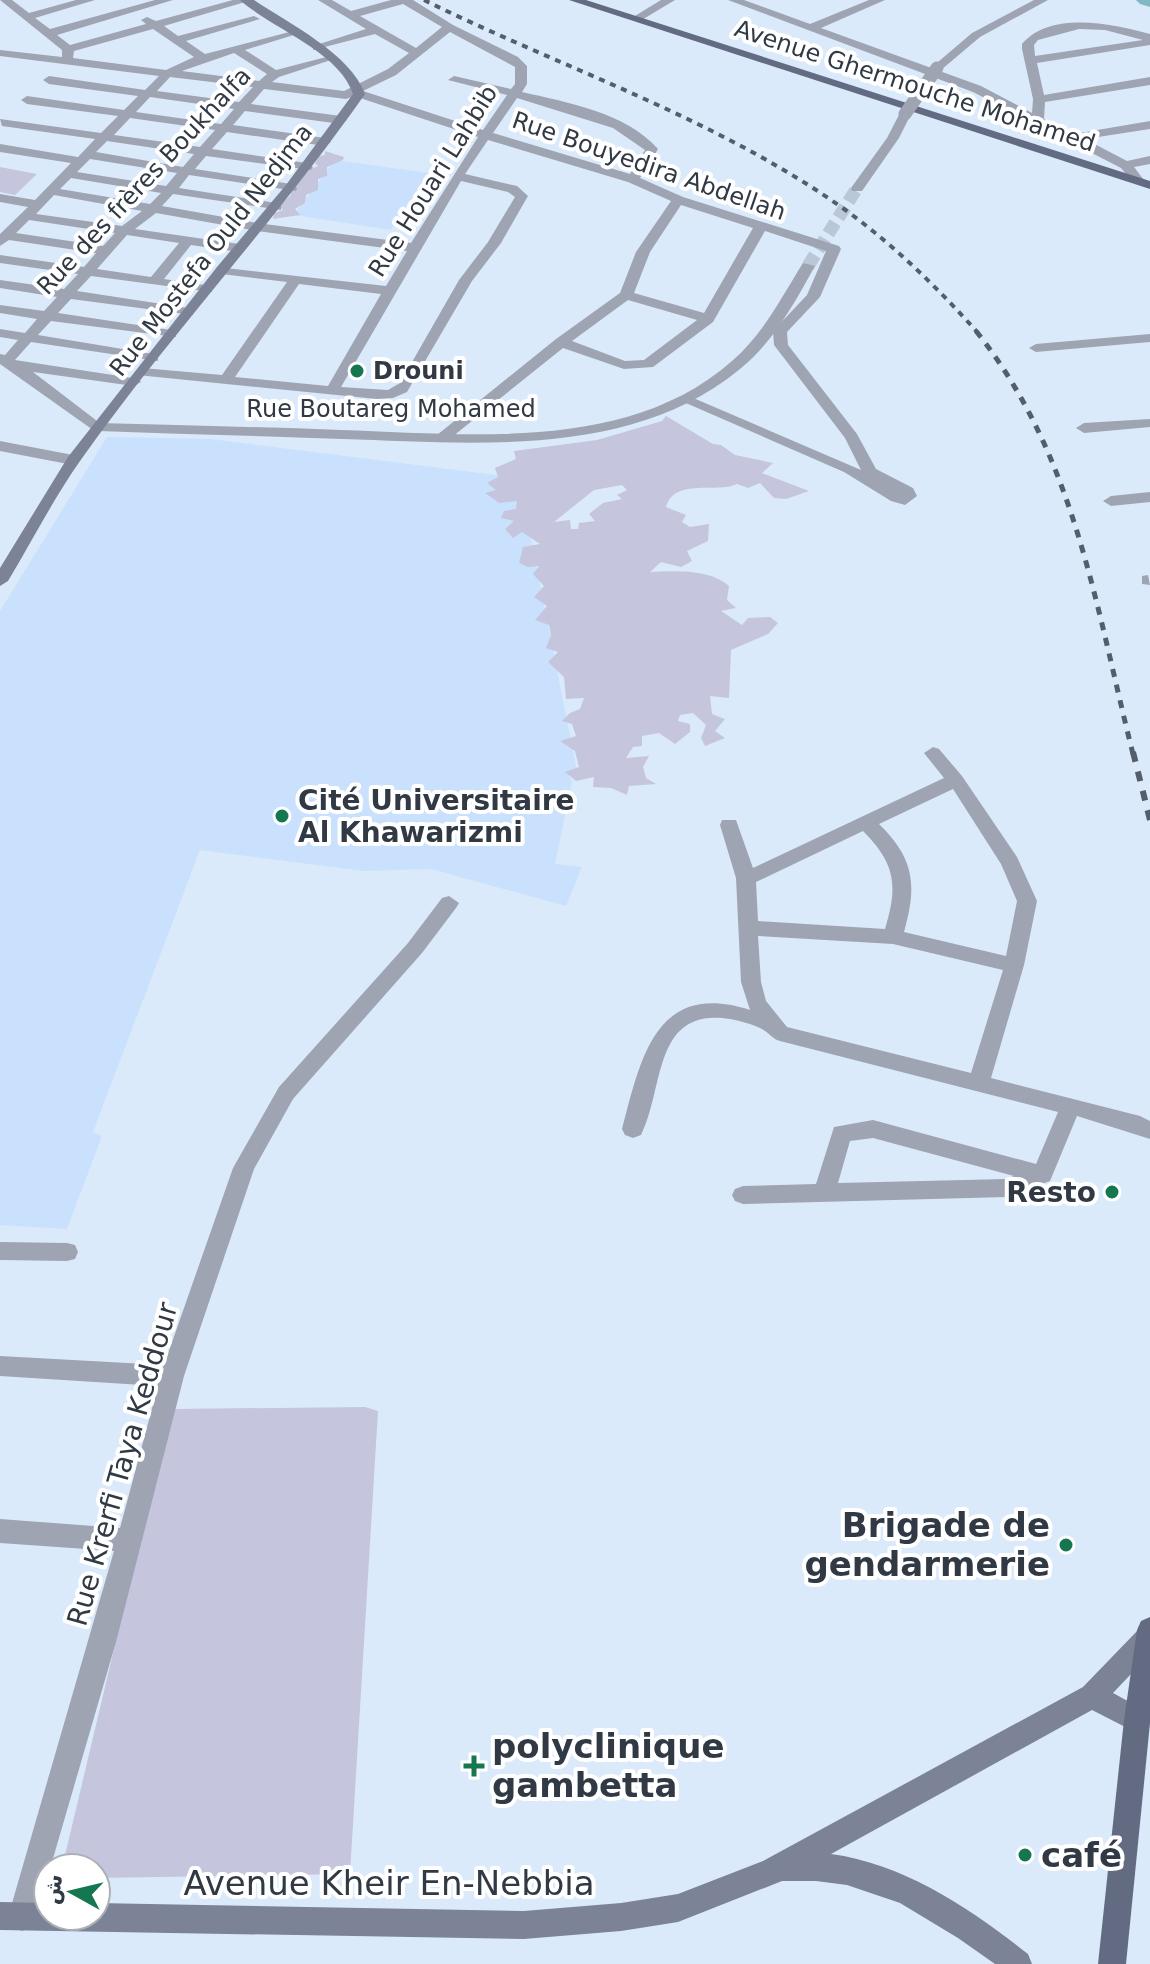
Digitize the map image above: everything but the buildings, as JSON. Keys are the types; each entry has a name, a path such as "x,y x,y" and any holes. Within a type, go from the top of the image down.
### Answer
{"main road":[{"path":"246,0 293,32 357,94"},
{"name":"Avenue Ghermouche Mohamed","path":"575,0 1144,183"},
{"path":"230,2 277,36 316,55"},
{"path":"330,57 353,76 357,94"},
{"name":"Rue Mostefa Ould Nedjma","path":"0,581 73,460 239,248 291,188 357,94"},
{"path":"1112,1964 1137,1720 1150,1630"},
{"path":"771,1872 1092,1696 1149,1637"},
{"path":"1092,1696 1137,1720"},
{"path":"771,1872 808,1865 850,1870 888,1884 936,1909 1018,1964"},
{"name":"Avenue Kheir En-Nebbia","path":"11,1917 524,1925 621,1917 678,1908 771,1872"}],"street":[{"path":"8,0 50,33 67,55"},
{"path":"27,17 89,0"},
{"path":"118,0 203,58"},
{"path":"50,33 167,0"},
{"path":"1,123 49,80 67,55 154,25 246,0"},
{"path":"324,0 415,52"},
{"path":"349,15 405,0 449,27 392,72 357,94"},
{"path":"636,19 669,0"},
{"path":"734,0 963,83 1076,137 1125,165 1144,183"},
{"path":"813,27 879,0"},
{"path":"857,188 937,68 976,35 1042,0"},
{"path":"177,40 254,19"},
{"path":"1038,119 1039,99 1028,44 1068,26 1097,23 1150,40"},
{"name":"Rue Houari Lahbib","path":"333,389 457,176 521,84 521,66 514,59 449,27"},
{"path":"316,55 375,30"},
{"path":"3,239 168,73 203,58 293,32"},
{"path":"1031,60 1150,40"},
{"path":"234,48 275,74"},
{"name":"Rue Bouyedira Abdellah","path":"0,53 67,55 168,73 335,95 357,94 633,179 678,200 834,249 813,297 780,331 781,345 852,437 861,471 686,400"},
{"name":"Rue des frères Boukhalfa","path":"8,362 124,231 154,208 261,85 275,74 316,55 330,57"},
{"path":"49,80 341,120"},
{"path":"454,80 583,113 646,141 652,149 633,179"},
{"path":"1039,99 1150,81"},
{"path":"27,100 325,142"},
{"path":"1,123 307,167"},
{"path":"1076,137 1150,125"},
{"path":"0,148 188,169 291,188"},
{"path":"1125,165 1150,160"},
{"path":"68,174 276,207"},
{"path":"8,362 138,377 226,380 386,395 403,389 466,280 494,243 522,197 512,189 457,176"},
{"path":"52,191 257,227 415,248"},
{"path":"0,198 36,204"},
{"path":"442,438 561,342 626,295 643,252 678,200"},
{"path":"25,216 239,248"},
{"path":"561,342 624,365 641,366 708,319 760,228"},
{"path":"3,239 107,251"},
{"path":"155,281 188,240"},
{"path":"0,259 207,289"},
{"name":"Rue Boutareg Mohamed","path":"98,427 442,438 540,436 653,414 686,400 747,355 764,337 808,266"},
{"path":"222,270 389,291"},
{"path":"226,380 295,280"},
{"path":"0,284 188,312"},
{"path":"626,295 708,319"},
{"path":"0,309 171,334"},
{"path":"0,333 153,358"},
{"path":"1036,348 1146,338 1150,353"},
{"path":"8,362 98,427"},
{"path":"1084,428 1150,423"},
{"path":"0,446 73,460"},
{"path":"1111,501 1150,497"},
{"path":"933,753 956,780 1010,862 1027,901 1014,965 978,1085"},
{"path":"746,879 956,780"},
{"path":"864,821 889,843 900,865 904,883 893,937"},
{"path":"729,825 746,879 755,1005 767,1023"},
{"name":"Rue Krerfi Taya Keddour","path":"11,1917 103,1642 172,1376 244,1168 286,1093 415,948 449,903"},
{"path":"748,928 893,937 1014,965"},
{"path":"633,1129 654,1057 674,1021 696,1010 743,1014 767,1023 780,1033 807,1041 1132,1122 1150,1130"},
{"path":"743,1195 1007,1188 1042,1175 1070,1107"},
{"path":"824,1193 842,1133 856,1130 873,1129 1042,1175"},
{"path":"0,1251 67,1252"},
{"path":"0,1366 172,1376"},
{"path":"0,1531 129,1540"}],"shaded area":[{"path":"325,151 344,157 343,160 327,167 327,176 318,179 318,190 306,195 305,203 295,209 300,215 273,219 274,213 283,210 279,206 291,195 289,188 318,166 315,163 319,156 325,155"},
{"path":"335,160 429,173 391,230 294,215"},
{"path":"0,167 37,174 15,195 0,192"},
{"path":"666,416 735,455 773,463 762,473 809,491 786,499 774,498 760,483 748,488 737,484 687,489 671,498 666,507 686,515 682,522 690,527 709,524 708,541 687,551 692,561 681,567 661,562 650,572 692,572 712,576 729,586 727,600 736,608 721,611 742,625 748,618 770,617 778,623 768,634 731,650 729,698 710,696 712,714 725,719 715,731 725,738 705,746 701,738 706,725 693,713 680,715 678,721 690,724 690,732 675,744 659,733 642,736 642,746 633,747 626,758 649,756 643,767 646,778 656,784 629,786 627,795 611,788 593,787 594,777 576,781 565,772 579,767 575,751 560,741 576,736 572,724 562,721 580,709 584,698 566,699 564,677 548,662 558,652 546,648 551,635 549,625 535,620 547,606 534,597 544,586 533,574 539,566 528,567 519,563 523,547 540,544 522,532 513,538 505,529 514,521 501,518 504,511 516,509 517,501 499,503 485,493 496,490 487,483 498,477 495,468 516,459 514,451 597,440 662,421","holes":["622,485 627,490 617,495 622,499 603,503 589,514 595,521 579,523 578,529 571,529 570,520 554,522 594,490"]},
{"name":"Cité Universitaire Al Khawarizmi","path":"107,437 211,439 519,478 577,771 569,776 572,782 555,864 582,867 566,906 431,869 364,871 200,850 93,1132 102,1136 67,1229 0,1225 0,611"},
{"path":"365,1407 378,1411 350,1874 112,1878 112,1852 66,1852 171,1409"}],"tunnel":[{"path":"808,266 857,188"}],"railway":[{"path":"424,0 692,121 795,177 844,209 898,252 978,333"},
{"path":"976,331 1010,379 1037,428 1059,480 1093,587 1133,754"},
{"path":"1133,752 1150,820"}],"place":[{"name":"Drouni","path":"357,371"},
{"name":"Cité Universitaire Al Khawarizmi","path":"282,816"},
{"name":"Resto","path":"1112,1192"},
{"name":"Brigade de gendarmerie","path":"1066,1545"},
{"name":"polyclinique gambetta","path":"474,1766"},
{"name":"café","path":"1025,1855"}]}
